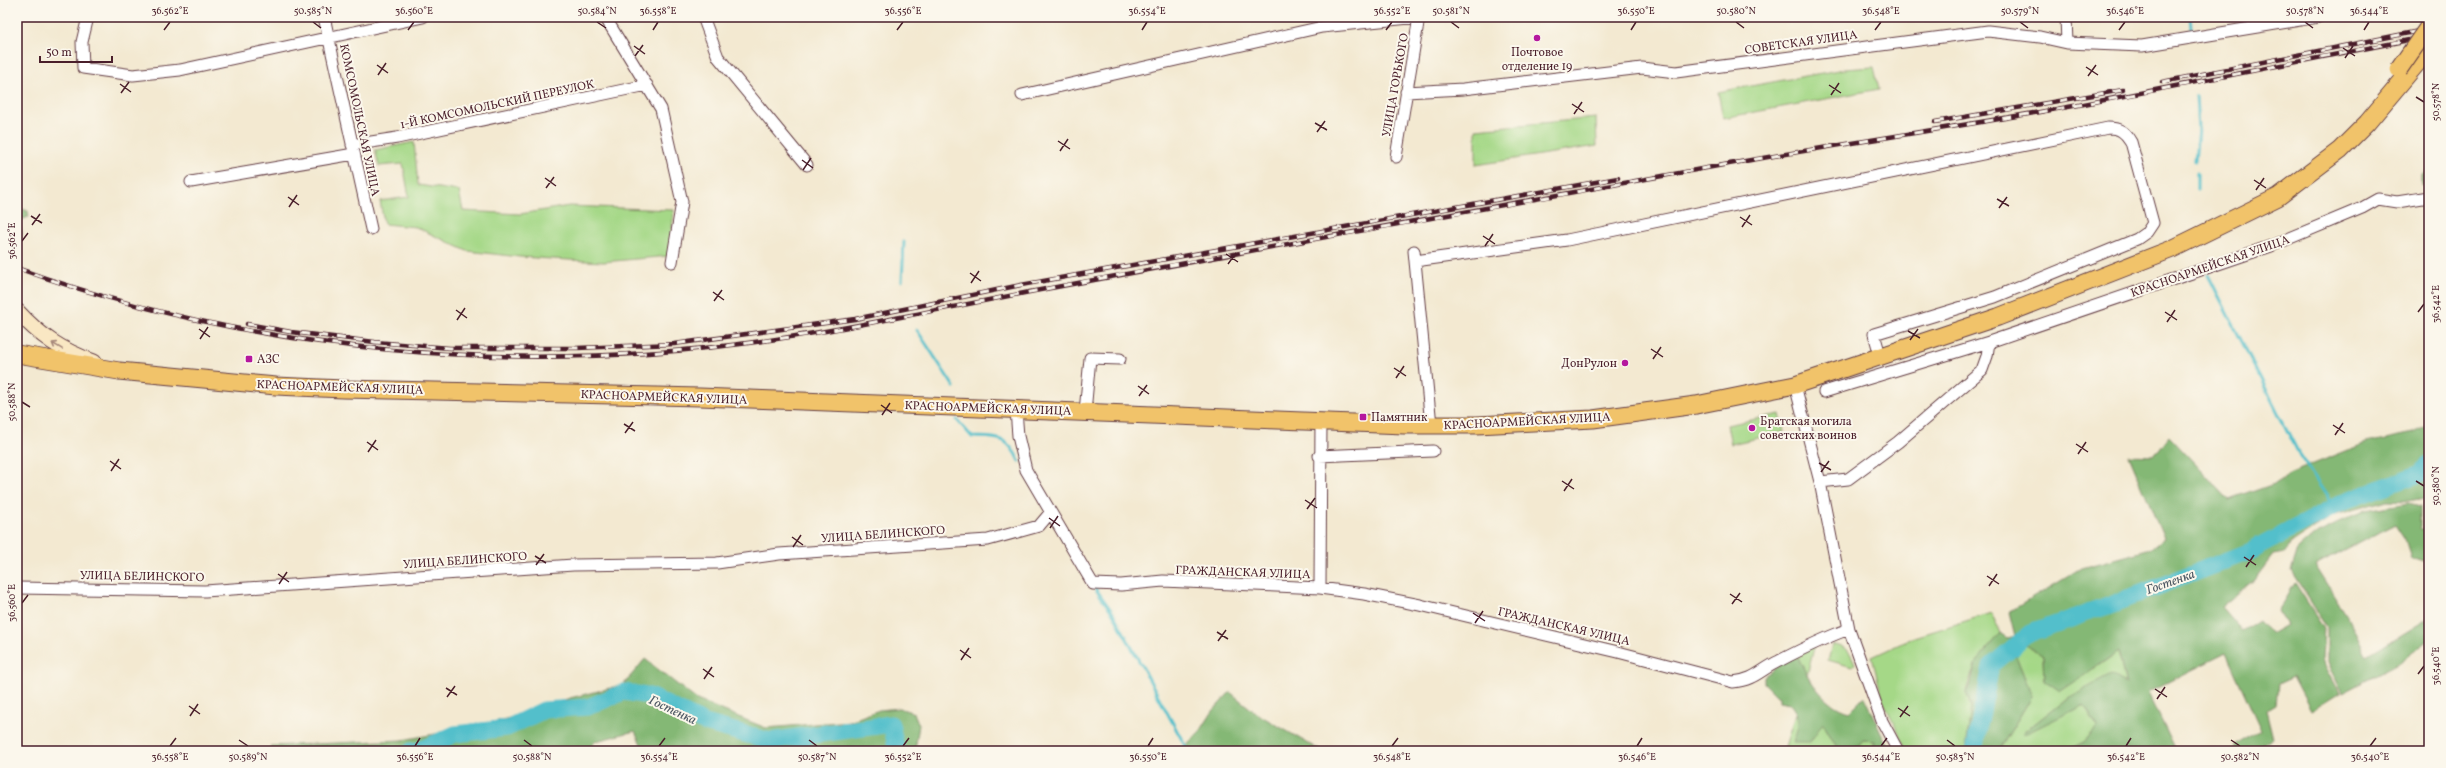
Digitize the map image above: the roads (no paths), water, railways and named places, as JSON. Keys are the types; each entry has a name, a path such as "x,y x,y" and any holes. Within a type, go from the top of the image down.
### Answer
{"main road":[{"name":"КРАСНОАРМЕЙСКАЯ УЛИЦА","path":"2235,218 2298,176 2336,144 2367,114 2429,26"},
{"name":"КРАСНОАРМЕЙСКАЯ УЛИЦА","path":"17,354 120,371 276,386 336,389 700,397 1431,425 1593,419 1696,405 1795,385 2005,314 2172,249 2278,196 2340,150 2368,123 2428,51"},
{"path":"17,311 43,337 59,348 120,371"}],"street":[{"path":"88,17 82,42 83,68 133,75 180,70 328,36 423,17"},
{"name":"КОМСОМОЛЬСКАЯ УЛИЦА","path":"324,17 371,229"},
{"path":"605,17 661,109 682,202 672,262"},
{"path":"704,17 718,57 807,165"},
{"path":"1022,95 1322,27 1419,17"},
{"name":"УЛИЦА ГОРЬКОГО","path":"1396,157 1419,17"},
{"path":"2066,17 2066,44"},
{"name":"СОВЕТСКАЯ УЛИЦА","path":"1406,92 1463,90 1642,68 1676,72 1988,32 2040,37 2066,44 2142,46 2318,17"},
{"name":"1-Й КОМСОМОЛЬСКИЙ ПЕРЕУЛОК","path":"191,182 353,150 397,138 647,85"},
{"path":"1431,425 1414,256 1567,240 2108,128 2117,128 2126,134 2131,142 2153,223 2147,232 2137,239 1995,297 1874,334 1880,355"},
{"name":"КРАСНОАРМЕЙСКАЯ УЛИЦА","path":"1824,392 1989,342 2271,246 2362,208 2378,198 2397,202 2429,197"},
{"path":"1820,482 1848,479 1898,442 1982,370 1987,356 1989,342"},
{"path":"1085,412 1090,358 1120,359"},
{"path":"1795,385 1820,482 1849,629 1882,721 1898,751"},
{"path":"1016,410 1018,436 1026,470 1050,514"},
{"path":"1320,588 1319,456 1321,420"},
{"path":"1319,456 1433,452"},
{"name":"ГРАЖДАНСКАЯ УЛИЦА","path":"1050,514 1093,584 1121,585 1163,581 1320,588 1420,605 1618,652 1733,682 1747,681 1758,676 1767,667 1809,645 1849,629"},
{"name":"УЛИЦА БЕЛИНСКОГО","path":"17,588 204,591 573,566 717,563 779,554 988,540 1039,526 1050,514"}],"waterway":[{"path":"2190,17 2191,28"},
{"path":"2195,161 2198,129 2196,97"},
{"path":"2197,173 2197,190"},
{"path":"902,281 904,242"},
{"path":"2208,275 2300,456 2334,507"},
{"path":"917,330 954,387"},
{"path":"957,420 972,437 995,438 1006,442 1015,453 1019,461"},
{"name":"Гостенка","path":"1974,751 1991,666 2030,633 2105,607 2251,551 2347,500 2422,473 2429,463"},
{"path":"1095,588 1113,613 1188,751"},
{"name":"Гостенка","path":"411,751 420,750 455,734 507,728 544,710 588,707 624,692 649,696 705,723 770,741 891,724 897,751"}],"railway":[{"path":"2162,82 2429,29"},
{"path":"17,268 107,297 200,321 294,338 389,350 485,356 581,356 676,351 770,340 843,328 1183,263 1696,170 2079,105 2429,36"},
{"path":"1935,122 2123,90"},
{"path":"247,324 291,332 375,342 450,348 577,348 674,344 855,319 1021,285 1618,178"}],"place":[{"name":"Почтовое отделение 19","path":"1537,38"},
{"name":"АЗС","path":"249,359"},
{"name":"ДонРулон","path":"1625,363"},
{"name":"Памятник","path":"1363,417"},
{"name":"Братская могила советских воинов","path":"1752,428"}]}
